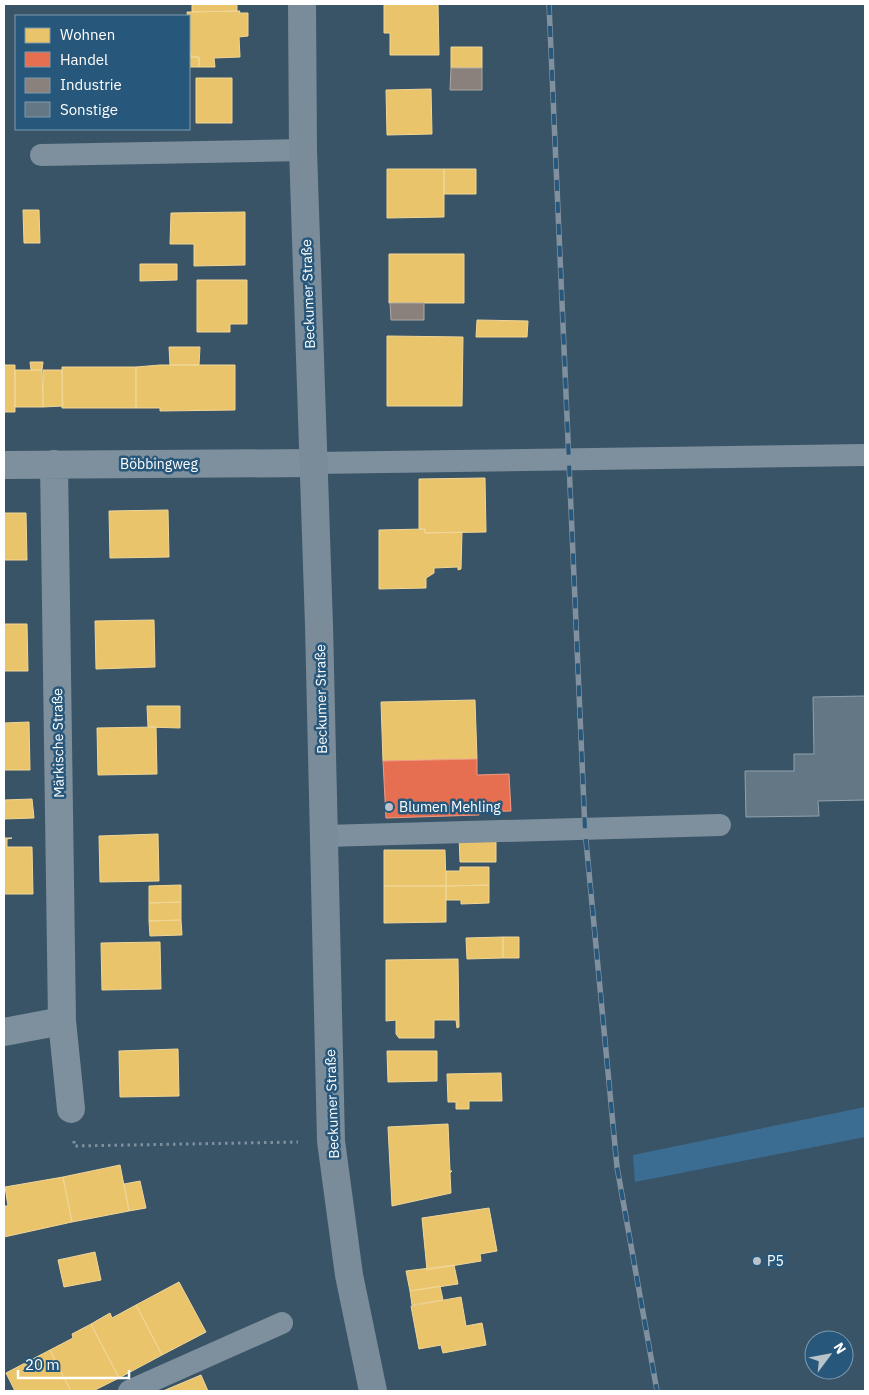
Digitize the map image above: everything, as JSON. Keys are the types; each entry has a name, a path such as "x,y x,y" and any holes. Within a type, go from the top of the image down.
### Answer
{"main road":[{"name":"Beckumer Straße","path":"302,4 303,150 325,836 331,1141 349,1275 373,1391"}],"street":[{"name":"Böbbingweg","path":"4,465 314,463"},
{"name":"Märkische Straße","path":"54,464 62,1021 70,1109"},
{"path":"4,1032 62,1021"}],"lane":[{"path":"40,155 303,150"},
{"path":"314,463 865,455"},
{"path":"325,836 720,825"},
{"path":"129,1391 282,1323"}],"path":[{"path":"70,1109 74,1146 331,1141"}],"shaded area":[{"path":"865,1107 865,1137 635,1182 633,1155"}],"building: Wohnen":[{"path":"192,4 237,4 237,11 192,12"},
{"path":"384,4 438,4 439,55 390,55 390,33 384,33"},
{"path":"240,11 239,13 248,13 248,36 239,37 240,57 214,58 215,67 199,67 199,57 191,57 190,15 187,15 187,12"},
{"path":"451,47 482,47 482,68 451,68"},
{"path":"190,48 191,57 199,57 199,67 190,67"},
{"path":"196,78 232,78 232,123 196,123"},
{"path":"431,89 432,134 387,135 386,90"},
{"path":"387,169 444,169 444,217 387,218"},
{"path":"444,169 476,169 476,194 444,194"},
{"path":"23,210 39,210 40,243 24,243"},
{"path":"245,212 245,265 194,266 194,244 170,244 171,213"},
{"path":"389,254 464,254 464,303 389,303"},
{"path":"140,264 177,264 177,280 140,281"},
{"path":"197,280 247,280 247,324 230,324 230,332 197,332"},
{"path":"477,320 528,321 527,337 476,337"},
{"path":"387,336 463,337 462,406 387,406"},
{"path":"169,347 200,347 199,365 170,365"},
{"path":"30,362 43,362 42,370 31,370"},
{"path":"4,365 15,365 15,412 4,412"},
{"path":"160,365 235,365 235,410 160,411 160,408 136,408 136,367"},
{"path":"62,367 136,367 136,408 62,408"},
{"path":"15,370 42,370 43,407 15,407"},
{"path":"43,370 62,370 63,406 43,407"},
{"path":"485,478 486,532 425,533 425,529 419,529 419,479"},
{"path":"168,510 169,557 110,558 109,511"},
{"path":"4,513 26,513 27,560 4,560"},
{"path":"425,529 425,533 462,532 461,569 458,570 458,567 434,568 434,573 426,578 426,588 379,589 379,530"},
{"path":"154,620 155,667 96,669 95,621"},
{"path":"4,624 27,624 28,671 4,671"},
{"path":"475,700 477,759 383,761 381,702"},
{"path":"147,706 180,706 180,728 148,727"},
{"path":"29,722 30,770 4,770 4,723"},
{"path":"156,727 157,774 98,775 97,728"},
{"path":"32,799 34,818 4,819 4,800"},
{"path":"158,834 159,881 100,882 99,836"},
{"path":"496,834 496,862 460,862 459,835"},
{"path":"4,838 12,838 7,839 7,847 32,847 33,894 4,894"},
{"path":"384,850 445,850 446,886 384,886"},
{"path":"460,867 489,867 489,885 446,886 446,871 460,871"},
{"path":"181,885 181,902 149,903 149,886"},
{"path":"489,885 489,903 461,904 461,900 446,900 446,886"},
{"path":"384,886 446,886 446,922 384,923"},
{"path":"181,902 181,920 149,921 149,903"},
{"path":"181,920 182,935 150,936 149,921"},
{"path":"503,937 519,937 519,958 503,958"},
{"path":"503,937 503,958 467,959 466,938"},
{"path":"160,942 161,989 102,990 101,943"},
{"path":"458,959 459,1027 457,1028 456,1020 434,1020 434,1038 399,1038 396,1034 396,1020 386,1021 386,960"},
{"path":"178,1049 179,1096 120,1097 119,1051"},
{"path":"387,1051 437,1051 437,1081 388,1082"},
{"path":"501,1073 502,1101 469,1101 469,1109 456,1109 456,1102 448,1102 447,1074"},
{"path":"448,1124 450,1171 452,1171 450,1173 451,1193 392,1206 388,1127"},
{"path":"120,1165 129,1211 72,1222 63,1177"},
{"path":"63,1177 72,1222 4,1237 4,1206 8,1206 5,1187"},
{"path":"140,1181 146,1208 129,1211 124,1184"},
{"path":"489,1208 497,1251 480,1254 481,1261 427,1270 422,1218"},
{"path":"95,1252 101,1280 64,1287 58,1260"},
{"path":"454,1265 458,1284 410,1291 406,1271"},
{"path":"179,1282 206,1332 162,1355 136,1305"},
{"path":"440,1286 443,1300 412,1305 410,1291"},
{"path":"461,1297 466,1326 482,1323 486,1345 443,1353 441,1345 419,1349 411,1306"},
{"path":"136,1305 162,1355 119,1378 91,1324 110,1313 112,1318"},
{"path":"91,1324 119,1378 93,1391 71,1391 50,1350 73,1338 72,1334"},
{"path":"50,1350 71,1391 15,1391 6,1373"},
{"path":"201,1375 208,1391 163,1391"}],"building: Handel":[{"path":"477,759 477,775 509,774 511,811 478,812 479,815 386,818 383,761"}],"building: Industrie":[{"path":"451,68 482,68 482,90 450,90"},
{"path":"390,303 424,303 424,320 391,320"}],"building: Sonstige":[{"path":"865,696 865,800 818,801 819,816 746,817 745,771 794,771 794,754 814,754 813,697"}],"railway":[{"path":"549,4 585,830 617,1167 657,1391"}],"place":[{"name":"Blumen Mehling","path":"389,807"},
{"name":"P5","path":"757,1261"}]}
